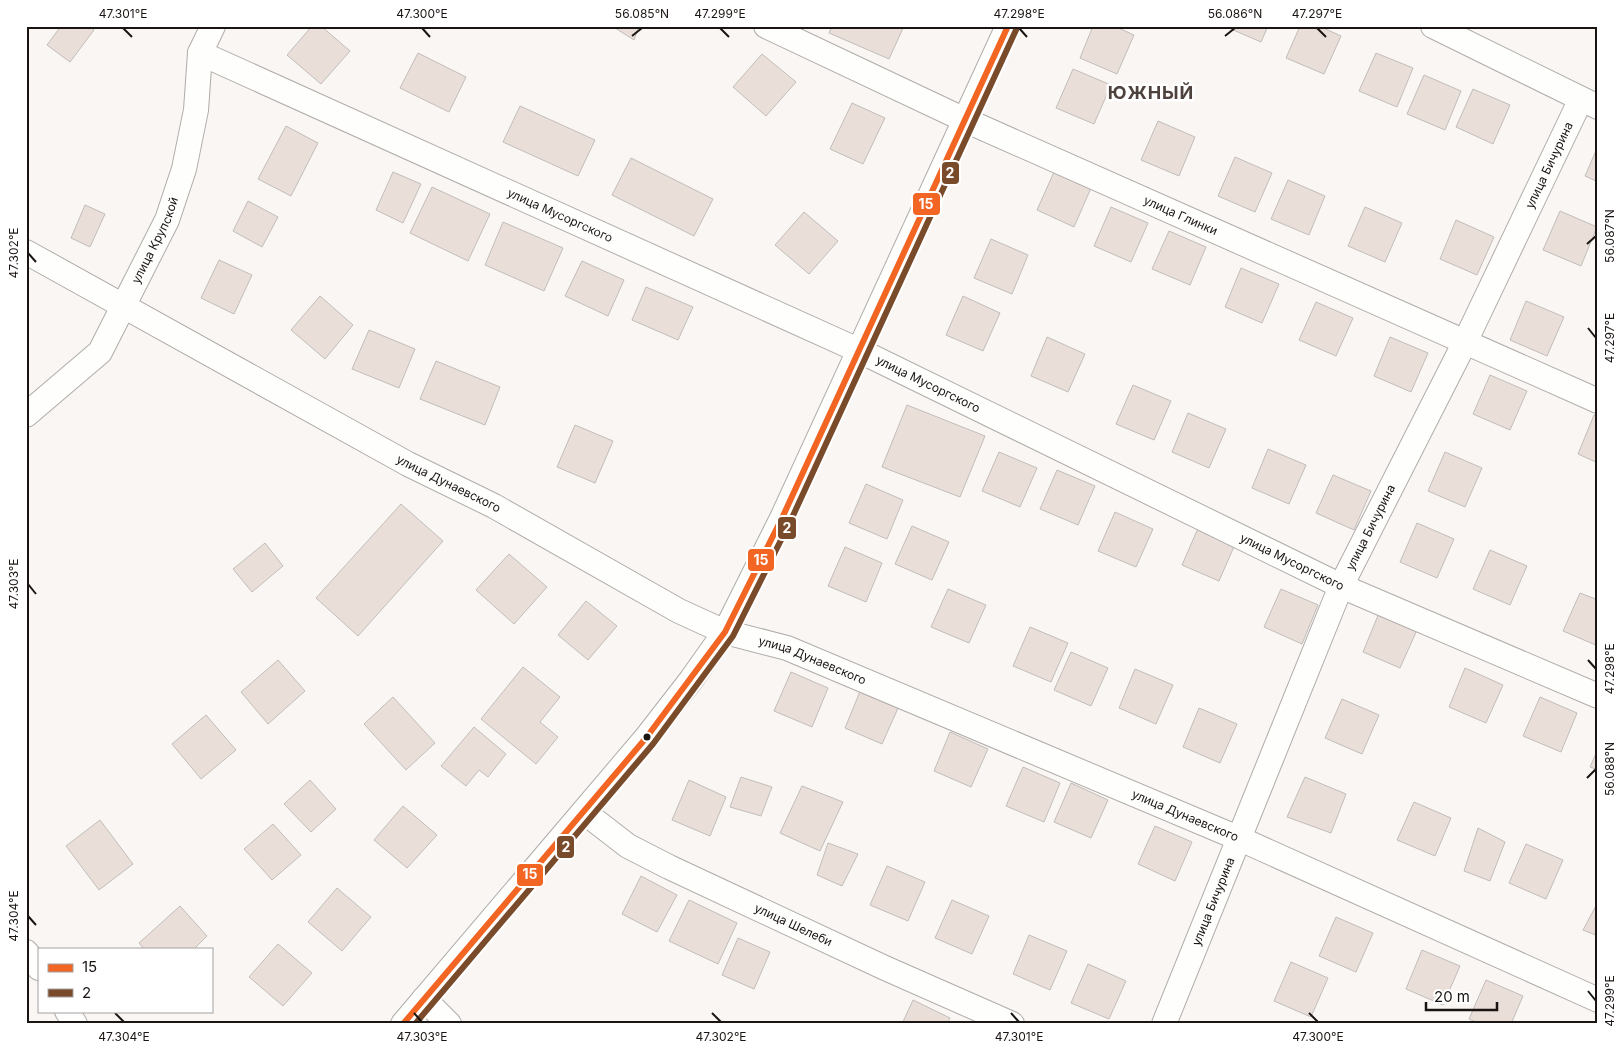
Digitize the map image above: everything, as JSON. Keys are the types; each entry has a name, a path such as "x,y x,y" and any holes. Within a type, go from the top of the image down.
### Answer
{"street":[{"name":"улица Крупской","path":"26,415 100,352 167,220 184,169 196,110 200,53 213,26"},
{"name":"улица Глинки","path":"766,26 965,120 1598,401"},
{"path":"403,1024 646,738 725,632 783,516 1008,26"},
{"path":"1434,26 1589,103"},
{"name":"улица Мусоргского","path":"200,53 858,350 1341,586 1598,696"},
{"name":"улица Бичурина","path":"1164,1024 1341,586 1464,342 1589,103"},
{"name":"улица Дунаевского","path":"26,252 408,464 494,506 679,611 725,632 787,648 1238,838 1598,1000"},
{"name":"улица Шелеби","path":"584,812 628,846 669,868 885,968 1012,1024"},
{"path":"26,952 38,967"},
{"path":"424,1000 450,1024"},
{"path":"68,1012 75,1024"}],"building":[{"path":"61,26 90,26 94,30 70,62 47,45"},
{"path":"312,26 321,26 350,51 321,84 287,55"},
{"path":"612,26 639,26 634,40"},
{"path":"832,26 904,26 889,59 829,33"},
{"path":"1093,26 1114,26 1134,35 1117,74 1080,58"},
{"path":"1224,26 1268,26 1261,42"},
{"path":"1300,26 1319,26 1341,36 1324,74 1286,58"},
{"path":"418,53 466,77 449,112 400,88"},
{"path":"1376,53 1413,68 1397,107 1359,91"},
{"path":"762,54 796,82 766,116 733,87"},
{"path":"1073,69 1111,85 1094,124 1056,108"},
{"path":"1424,75 1461,91 1445,130 1407,114"},
{"path":"1473,89 1510,105 1493,144 1456,127"},
{"path":"852,103 885,118 863,164 830,149"},
{"path":"520,106 595,140 578,176 503,142"},
{"path":"1158,121 1195,137 1179,176 1141,160"},
{"path":"286,126 318,143 291,196 258,179"},
{"path":"1598,146 1598,182 1585,176"},
{"path":"1235,157 1272,173 1255,212 1218,196"},
{"path":"631,158 713,199 694,236 612,195"},
{"path":"393,172 421,184 403,223 376,210"},
{"path":"1054,172 1091,188 1074,227 1037,210"},
{"path":"1288,180 1325,196 1309,235 1271,219"},
{"path":"432,187 490,214 468,261 410,233"},
{"path":"248,201 278,217 262,247 233,231"},
{"path":"85,205 105,214 90,247 71,238"},
{"path":"1111,207 1148,223 1131,262 1094,246"},
{"path":"1365,207 1402,223 1385,262 1348,246"},
{"path":"1560,211 1597,227 1581,266 1543,250"},
{"path":"804,212 838,241 809,274 775,245"},
{"path":"1456,220 1494,237 1477,275 1440,259"},
{"path":"503,222 563,248 544,291 485,265"},
{"path":"1169,231 1206,247 1190,285 1152,269"},
{"path":"991,239 1028,255 1012,294 974,278"},
{"path":"219,260 252,275 234,314 201,298"},
{"path":"582,261 624,280 608,316 565,296"},
{"path":"1241,268 1279,284 1262,323 1225,307"},
{"path":"646,287 693,307 678,340 632,320"},
{"path":"320,296 353,325 325,359 291,330"},
{"path":"963,296 1000,313 983,351 946,335"},
{"path":"1526,301 1564,317 1547,356 1510,340"},
{"path":"1316,302 1353,318 1336,356 1299,340"},
{"path":"369,330 415,349 399,388 352,369"},
{"path":"1047,337 1085,354 1068,392 1031,376"},
{"path":"1390,337 1428,353 1411,392 1374,376"},
{"path":"436,361 500,387 485,425 420,399"},
{"path":"1490,375 1527,391 1510,430 1473,414"},
{"path":"1133,385 1171,401 1154,440 1116,424"},
{"path":"907,405 985,436 960,497 882,467"},
{"path":"1188,413 1226,429 1209,468 1172,452"},
{"path":"1594,415 1598,417 1598,463 1578,454"},
{"path":"575,425 613,441 595,483 557,467"},
{"path":"1268,449 1306,465 1289,504 1252,488"},
{"path":"999,452 1037,468 1020,507 982,491"},
{"path":"1445,452 1482,468 1465,507 1428,491"},
{"path":"1057,470 1095,486 1078,525 1040,509"},
{"path":"1333,475 1371,491 1354,530 1316,513"},
{"path":"866,484 903,500 887,539 849,523"},
{"path":"401,504 443,541 358,636 316,598"},
{"path":"1115,512 1153,529 1136,567 1098,551"},
{"path":"1417,523 1454,539 1437,578 1400,562"},
{"path":"912,526 949,542 932,580 895,564"},
{"path":"1199,526 1236,542 1219,581 1182,565"},
{"path":"265,543 283,566 252,592 233,569"},
{"path":"845,547 882,563 866,602 828,586"},
{"path":"1490,550 1527,566 1510,605 1473,589"},
{"path":"509,554 547,587 514,624 476,590"},
{"path":"948,589 986,605 969,643 931,627"},
{"path":"1281,589 1318,605 1302,644 1264,627"},
{"path":"1580,593 1598,600 1598,646 1563,631"},
{"path":"586,601 617,626 588,660 558,635"},
{"path":"1379,613 1417,630 1400,668 1363,652"},
{"path":"1030,627 1068,643 1051,682 1013,666"},
{"path":"1071,652 1108,668 1091,706 1054,690"},
{"path":"278,660 305,691 268,724 241,692"},
{"path":"523,667 560,697 540,722 558,737 536,764 481,719"},
{"path":"1465,668 1503,685 1486,723 1449,707"},
{"path":"1135,669 1173,685 1156,724 1119,708"},
{"path":"791,672 828,688 812,727 774,711"},
{"path":"861,689 899,706 882,744 845,728"},
{"path":"393,697 435,743 406,770 364,724"},
{"path":"1540,697 1577,713 1561,752 1523,736"},
{"path":"1342,699 1379,715 1362,754 1325,738"},
{"path":"1199,708 1237,724 1220,763 1183,747"},
{"path":"206,715 236,750 201,779 172,744"},
{"path":"474,727 506,754 488,777 479,770 466,786 441,766"},
{"path":"950,732 988,749 971,787 934,771"},
{"path":"1598,749 1598,770 1590,767"},
{"path":"1023,767 1060,783 1044,822 1006,806"},
{"path":"741,777 772,787 761,816 730,807"},
{"path":"1305,777 1346,794 1331,833 1287,817"},
{"path":"310,780 336,809 311,832 284,804"},
{"path":"689,780 726,797 710,836 672,820"},
{"path":"1071,783 1108,800 1091,838 1054,822"},
{"path":"802,786 843,802 820,851 780,833"},
{"path":"1414,802 1451,818 1435,856 1397,840"},
{"path":"403,806 437,835 407,868 374,840"},
{"path":"100,820 133,864 99,890 66,846"},
{"path":"273,824 301,855 272,880 244,849"},
{"path":"1155,826 1192,842 1175,881 1138,864"},
{"path":"1478,828 1505,842 1490,881 1464,871"},
{"path":"828,843 858,854 842,886 817,875"},
{"path":"1526,844 1563,860 1546,899 1509,883"},
{"path":"887,866 925,882 908,921 870,905"},
{"path":"641,876 677,895 657,932 622,914"},
{"path":"337,888 371,917 342,951 308,922"},
{"path":"689,900 737,923 718,964 669,941"},
{"path":"952,900 989,916 972,954 935,938"},
{"path":"1598,902 1598,936 1583,930"},
{"path":"180,906 207,936 195,948 143,948 139,943"},
{"path":"1336,917 1373,933 1356,972 1319,956"},
{"path":"1029,935 1067,951 1050,990 1013,974"},
{"path":"738,938 770,952 754,989 722,975"},
{"path":"278,944 312,973 283,1006 249,977"},
{"path":"1422,950 1460,966 1443,1005 1406,989"},
{"path":"1291,962 1328,978 1311,1017 1274,1001"},
{"path":"1088,964 1126,981 1109,1019 1071,1003"},
{"path":"1486,980 1523,996 1511,1024 1480,1024 1469,1019"},
{"path":"913,1000 950,1018 947,1024 902,1024"}],"transit line":[{"name":"15","path":"403,1024 646,738 725,632 783,516 1008,26"},
{"name":"2","path":"415,1024 653,744 733,636 791,520 1016,30"}],"district":[{"name":"ЮЖНЫЙ","path":"1151,93"}]}
